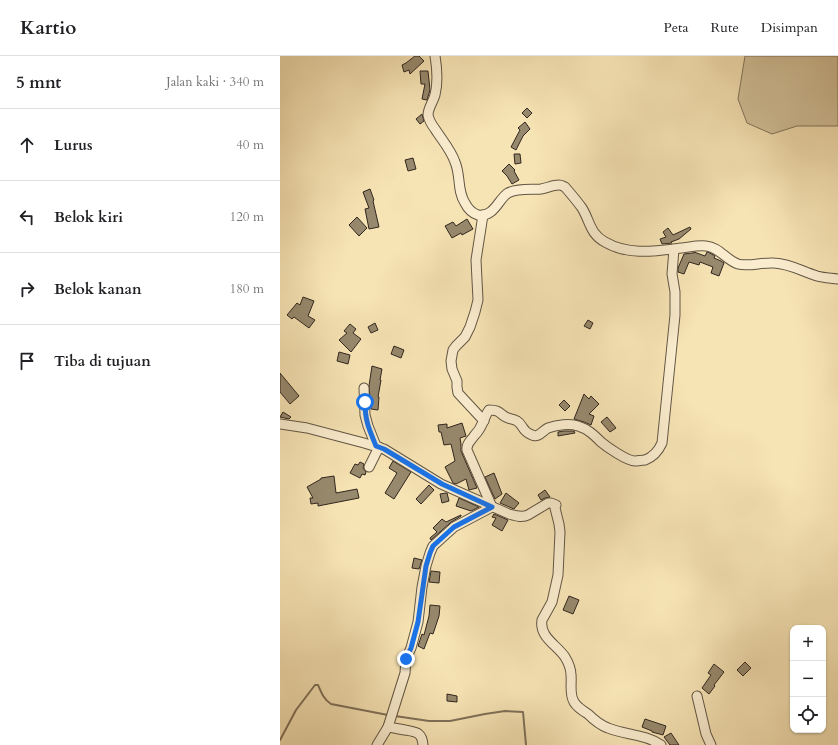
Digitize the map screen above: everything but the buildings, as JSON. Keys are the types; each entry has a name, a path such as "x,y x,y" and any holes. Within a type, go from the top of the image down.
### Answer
{"street":[{"path":"435,56 437,84 435,96 429,110 429,117 455,161 458,170 459,186 464,202 475,214 483,216 491,212 506,195 512,191 541,189 558,185 565,187 582,208 593,232 597,237 614,247 636,252 652,252 708,246 713,247 738,264 745,265 771,262 782,263 818,276 838,279"},
{"path":"483,216 476,260 478,300 470,328 465,337 453,350 451,361 452,369 457,381 458,393 484,421"},
{"path":"492,507 466,450 468,444 474,438 489,410 498,411 508,418 516,420 520,423 524,430 536,436 549,428 570,424 584,428 594,434 608,448 627,459 634,461 647,459 659,450 662,444 675,315 675,292 672,274 674,249"},
{"path":"364,388 365,415 377,447 369,467"},
{"path":"280,424 307,428 384,449 442,484 492,507 516,516 525,516 548,503 556,505 555,508 558,519 560,547 558,575 552,602 542,620 542,623 545,635 566,658 571,673 572,697 574,702 579,708 600,724 635,736 650,739 661,745"},
{"path":"377,745 388,727 405,673 406,659 411,648 418,622 426,566 433,546 454,527 492,507"},
{"path":"697,696 710,745"},
{"path":"388,727 418,733 422,739 423,745"}],"shaded area":[{"path":"745,56 838,56 838,126 797,126 772,134 747,123 738,99"}],"waterway":[{"path":"280,740 296,710 315,685 318,685 325,698 331,704 388,715"},
{"path":"395,716 429,721 450,721 505,711 523,712 526,745"}],"route":[{"path":"365,402 365,415 376,446 384,449 442,484 492,507 454,527 433,546 426,566 418,622 411,648 406,659"}]}
